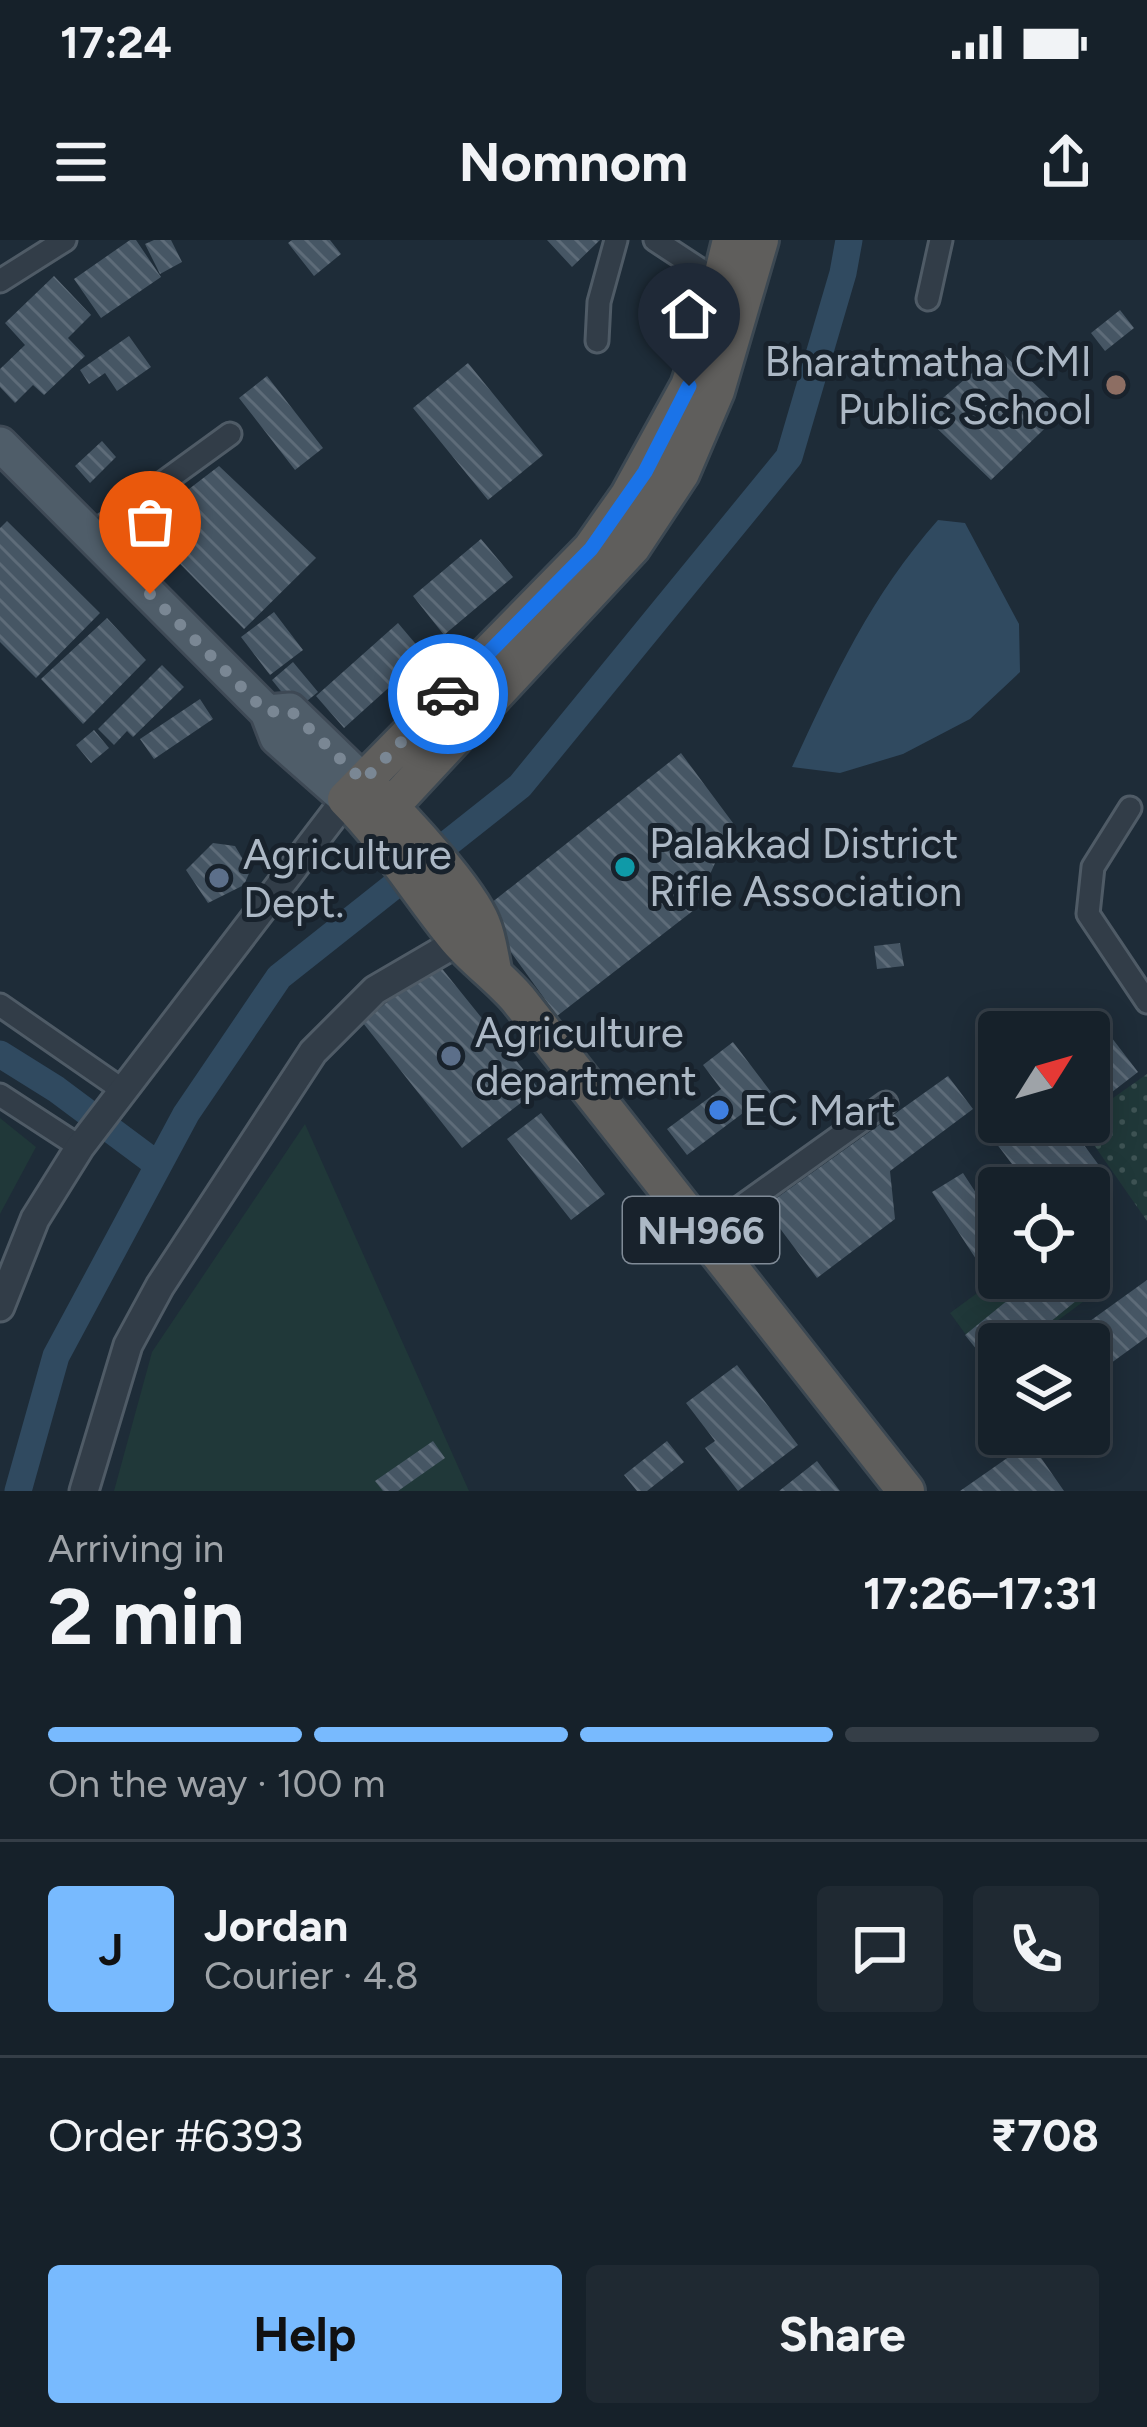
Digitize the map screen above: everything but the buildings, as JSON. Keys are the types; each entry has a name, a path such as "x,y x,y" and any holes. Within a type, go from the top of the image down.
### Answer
{"highway":[{"path":"643,503 689,386 731,240"},
{"path":"375,810 591,549 681,473 716,391 760,240"},
{"name":"NH966","path":"375,810 493,970 906,1491"}],"main road":[{"path":"0,444 266,712 277,738 375,810"}],"street":[{"path":"0,281 65,240"},
{"path":"597,340 599,302 616,240"},
{"path":"655,240 722,284"},
{"path":"928,299 940,240"},
{"path":"91,535 230,434"},
{"path":"1130,808 1093,867 1088,914 1147,1002"},
{"path":"0,1307 35,1219 80,1147 305,851 375,810"},
{"path":"84,1491 128,1345 160,1286 313,1052 374,990 459,923"},
{"path":"0,1005 124,1091"},
{"path":"0,1095 80,1147"},
{"path":"704,1234 886,1103"}],"green space":[{"path":"1147,1074 1147,1221 1093,1143 1110,1143 1110,1100"},
{"path":"0,1118 36,1147 0,1214"},
{"path":"305,1124 469,1491 114,1491 152,1352"},
{"path":"978,1292 978,1299 1087,1299 1054,1323 978,1323 978,1351 950,1313"}],"water":[{"path":"938,520 965,523 1019,624 1020,672 970,719 903,754 840,773 792,767 873,608"}],"waterway":[{"path":"18,1491 56,1356 186,1114 279,977 520,786 789,457 849,240"},
{"path":"0,1054 158,1165"}],"way so far":[{"path":"150,594 266,712 290,710 363,781 448,694"}],"place":[{"name":"Bharatmatha CMI Public School","path":"1116,385"},
{"name":"Palakkad District Rifle Association","path":"625,867"},
{"name":"Agriculture Dept.","path":"219,878"},
{"name":"Agriculture department","path":"451,1056"},
{"name":"EC Mart","path":"719,1110"}],"route":[{"path":"448,694 591,549 645,472 689,386"}]}
